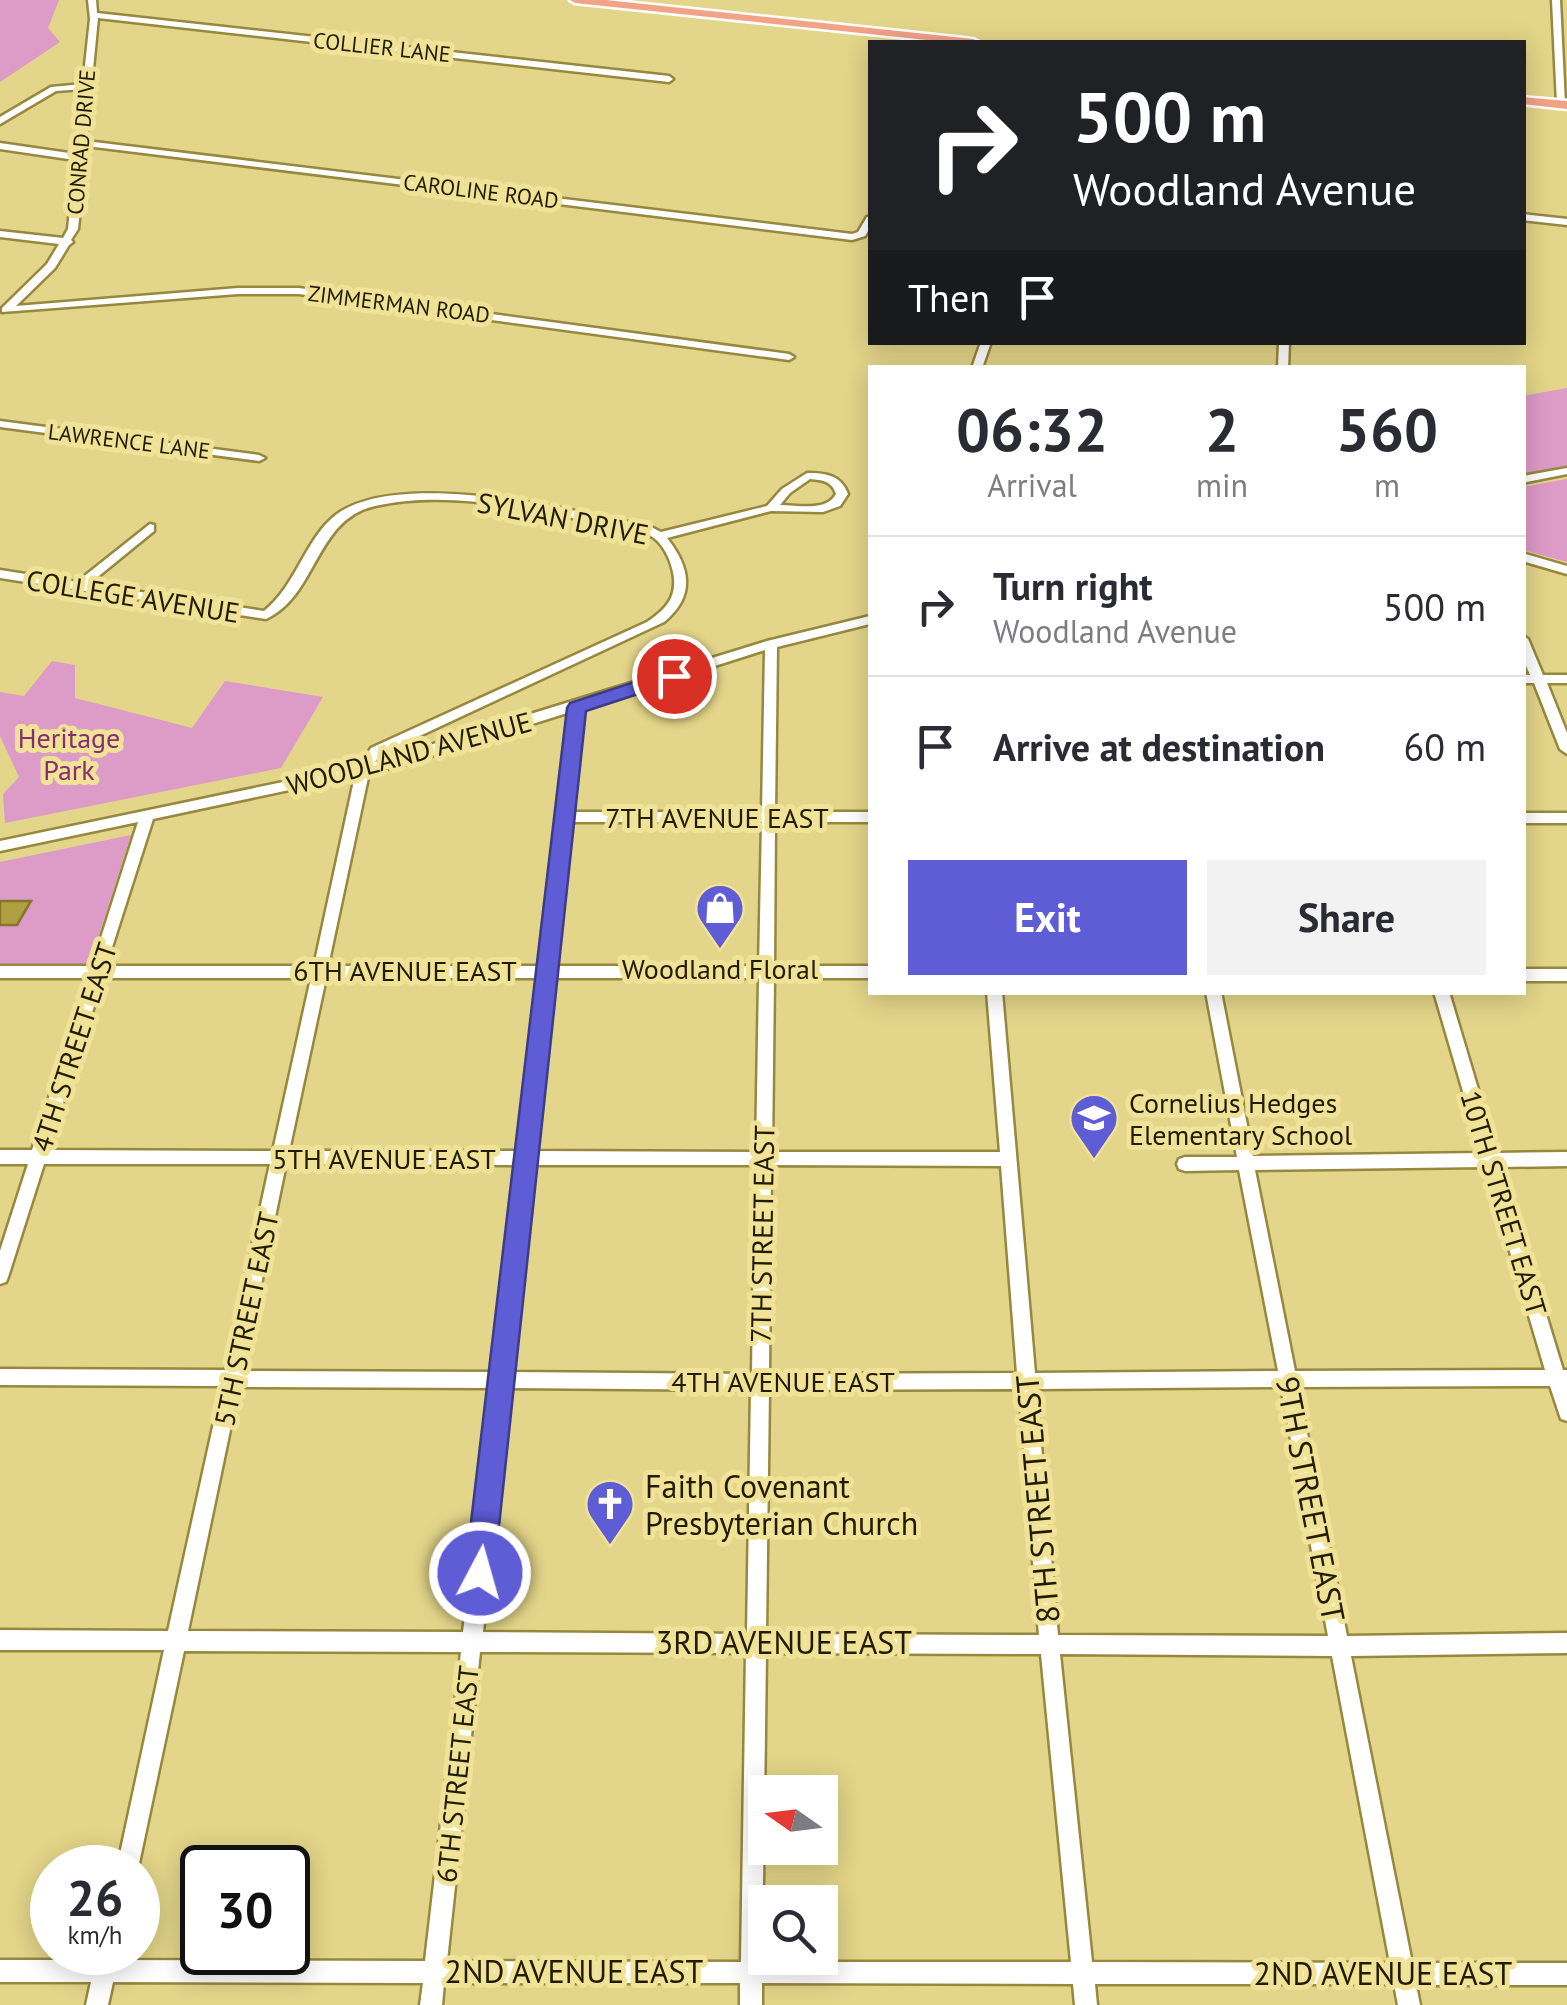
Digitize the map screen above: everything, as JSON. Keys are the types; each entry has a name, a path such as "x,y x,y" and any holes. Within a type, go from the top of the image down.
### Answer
{"main road":[{"path":"575,0 954,40"},
{"path":"1526,100 1564,105"}],"street":[{"name":"CONRAD DRIVE","path":"3,313 51,266 68,242 76,216 94,15 92,0"},
{"path":"1556,0 1564,105"},
{"name":"COLLIER LANE","path":"94,15 670,80"},
{"path":"0,121 54,89 86,86"},
{"name":"CAROLINE ROAD","path":"82,142 852,237 862,234 868,223"},
{"path":"0,146 80,158"},
{"path":"1526,217 1567,222"},
{"path":"0,234 68,242"},
{"name":"ZIMMERMAN ROAD","path":"3,313 238,291 299,291 789,357"},
{"name":"LAWRENCE LANE","path":"0,424 258,458"},
{"path":"1526,479 1567,471"},
{"path":"660,536 771,508 823,509 836,504 842,494 840,485 832,479 807,476 771,508"},
{"name":"SYLVAN DRIVE","path":"266,615 280,604 338,520 373,502 436,497 468,499 660,536 673,558 680,586 677,601 662,618 609,647 376,751 363,771"},
{"path":"78,587 150,528"},
{"path":"1526,557 1567,570"},
{"name":"COLLEGE AVENUE","path":"0,574 266,615"},
{"name":"WOODLAND AVENUE","path":"0,846 363,771 577,708 771,644 868,620"},
{"name":"7TH STREET EAST","path":"752,1885 771,644"},
{"path":"1526,648 1567,749"},
{"path":"1526,679 1567,680"},
{"name":"6TH STREET EAST","path":"432,2005 577,708"},
{"name":"5TH STREET EAST","path":"132,1845 363,771"},
{"name":"4TH STREET EAST","path":"0,1276 147,816"},
{"name":"7TH AVENUE EAST","path":"565,817 868,817"},
{"path":"1526,818 1567,818"},
{"name":"6TH AVENUE EAST","path":"0,972 868,972"},
{"path":"1526,975 1567,975"},
{"name":"8TH STREET EAST","path":"994,995 1049,1642 1086,2005"},
{"name":"9TH STREET EAST","path":"1214,995 1408,2005"},
{"name":"10TH STREET EAST","path":"1442,995 1562,1378 1567,1413"},
{"name":"5TH AVENUE EAST","path":"0,1158 1009,1159"},
{"path":"1184,1164 1567,1159"},
{"name":"4TH AVENUE EAST","path":"0,1378 760,1382 1562,1378"},
{"name":"3RD AVENUE EAST","path":"0,1640 1567,1644"},
{"name":"2ND AVENUE EAST","path":"160,1962 435,1970 748,1972"},
{"name":"2ND AVENUE EAST","path":"0,1971 30,1968"},
{"name":"2ND AVENUE EAST","path":"838,1971 1567,1974"},
{"path":"97,2005 103,1975"},
{"name":"7TH STREET EAST","path":"751,1975 751,2005"}],"green space":[{"path":"0,0 59,0 48,28 60,42 0,82"},
{"path":"1567,388 1567,466 1526,474 1526,395"},
{"path":"1567,479 1567,562 1526,551 1526,486"},
{"name":"Heritage Park","path":"52,661 75,665 75,698 192,728 225,681 323,697 281,768 5,823 3,794 19,777 0,736 0,692 24,696"},
{"path":"131,835 89,966 0,967 0,862"}],"building":[{"path":"0,901 31,901 17,925 0,925"}],"place":[{"name":"Woodland Floral","path":"720,950"},
{"name":"Cornelius Hedges Elementary School","path":"1094,1160"},
{"name":"Faith Covenant Presbyterian Church","path":"610,1546"}],"route":[{"path":"480,1573 577,708 674,676"}]}
